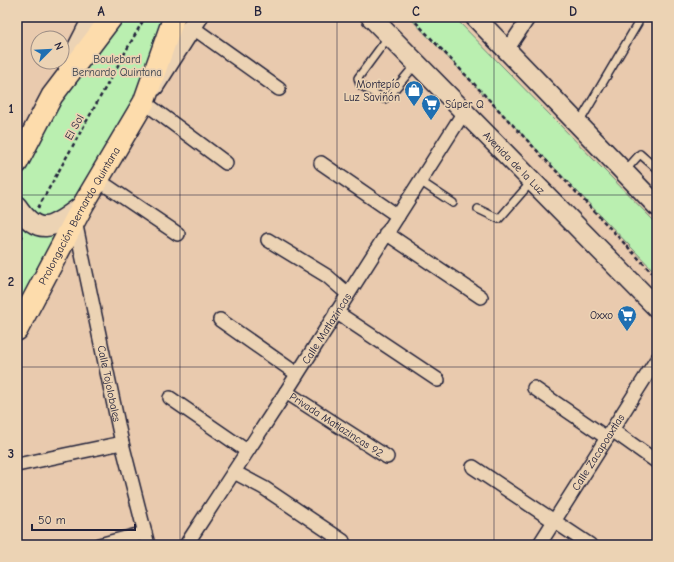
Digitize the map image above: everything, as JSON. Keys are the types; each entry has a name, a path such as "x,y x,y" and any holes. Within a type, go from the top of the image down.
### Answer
{"main road":[{"path":"17,172 20,157 93,17"},
{"path":"52,96 112,17"},
{"name":"Prolongación Bernardo Quintana","path":"144,102 174,17"},
{"path":"475,17 624,172 655,199"},
{"name":"Prolongación Bernardo Quintana","path":"17,330 98,180 144,102 195,22"},
{"name":"Avenida de la Luz","path":"379,24 657,308"},
{"path":"17,206 30,223 42,227 54,225 79,213"}],"street":[{"path":"507,50 529,17"},
{"path":"195,22 279,89"},
{"path":"144,102 226,163"},
{"name":"Calle Matlazincas","path":"186,545 286,392 464,112"},
{"path":"321,163 398,216"},
{"path":"98,180 178,234"},
{"name":"Calle Tojolobales","path":"79,213 122,443 147,539"},
{"path":"386,233 481,297"},
{"path":"268,240 327,276 348,294"},
{"path":"336,312 438,380"},
{"path":"220,320 297,374"},
{"name":"Calle Zacapoaxtlas","path":"539,545 657,359"},
{"path":"534,388 657,462"},
{"name":"Privada Matlazincas 92","path":"286,392 387,457"},
{"path":"170,398 247,452"},
{"path":"17,465 122,443"},
{"path":"473,466 553,522 590,545"},
{"path":"234,472 264,488 343,541"},
{"path":"99,545 147,539"}],"lane":[{"path":"578,125 638,23"},
{"path":"379,24 358,78 360,85 384,99 390,95 417,64"},
{"path":"624,172 640,154 657,169"},
{"path":"420,181 454,203"},
{"path":"478,209 499,220 532,181"}],"path":[{"name":"El Sol","path":"17,245 145,17"},
{"path":"411,17 657,278"}],"green space":[{"name":"Boulebard Bernardo Quintana","path":"88,17 202,17 17,320 17,164 62,70 70,70 70,54"},
{"path":"409,17 454,17 657,224 657,274"}],"place":[{"name":"Montepío Luz Saviñón","path":"414,107"},
{"name":"Súper Q","path":"431,121"},
{"name":"Oxxo","path":"627,332"}]}
